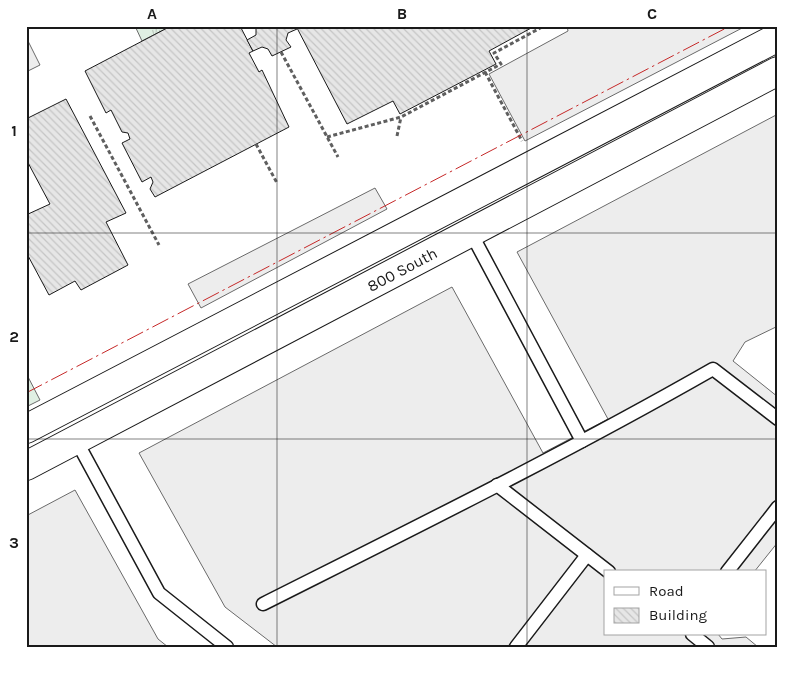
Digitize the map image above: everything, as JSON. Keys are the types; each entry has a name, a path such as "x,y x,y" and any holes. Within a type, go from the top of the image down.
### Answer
{"street":[{"name":"800 South","path":"26,429 146,368 537,151 778,36"},
{"name":"800 South","path":"26,466 778,71"},
{"path":"76,440 78,427 85,417 140,386 146,368"}],"lane":[{"path":"537,151 563,184"},
{"path":"470,233 582,441"},
{"path":"264,604 422,525 582,441 713,369 778,419"},
{"path":"76,440 159,593 228,647"},
{"path":"497,485 607,570"},
{"path":"729,570 778,507"},
{"path":"516,647 587,555"},
{"path":"694,636 708,647"}],"path":[{"path":"327,137 401,117 412,109 501,64 494,53 544,26"},
{"path":"281,52 338,158"},
{"path":"486,72 537,151"},
{"path":"90,116 159,245"},
{"path":"397,136 401,117"},
{"path":"256,144 277,183"}],"green space":[{"path":"135,26 171,26 142,41"},
{"path":"26,373 40,400 26,407"}],"shaded area":[{"path":"567,26 746,26 525,141 489,74 568,31"},
{"path":"26,37 40,65 26,72"},
{"path":"778,114 778,326 745,342 733,361 778,397 778,542 756,570 604,570 604,636 720,636 722,639 746,637 758,647 277,647 225,607 139,453 452,287 543,453 608,419 517,252"},
{"path":"375,188 387,209 201,308 188,284"},
{"path":"75,490 158,639 168,647 26,647 26,516"}],"building":[{"path":"171,26 240,26 253,51 249,53 259,72 262,70 289,127 155,197 150,189 153,182 151,177 142,182 122,143 130,139 128,133 122,132 111,110 106,113 85,71"},
{"path":"256,26 296,26 297,29 288,33 286,40 291,47 272,56 268,49 262,47 253,51 247,40 256,35"},
{"path":"296,26 533,27 489,51 496,64 400,114 393,101 347,124"},
{"path":"66,99 126,213 106,222 128,265 81,290 75,281 49,295 26,252 26,215 50,204 26,159 26,119"}],"power":[{"path":"26,393 730,26"}]}
